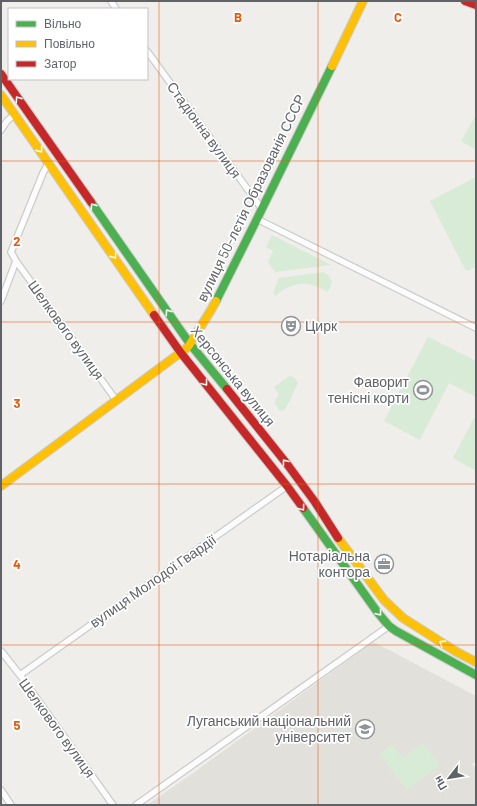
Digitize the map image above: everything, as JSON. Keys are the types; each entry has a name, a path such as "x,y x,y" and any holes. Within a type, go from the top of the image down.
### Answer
{"street":[{"name":"вулиця 50-лєтія Образованія СССР","path":"1,486 188,347 211,310 262,210 362,1"},
{"path":"465,1 476,5"},
{"name":"Стадіонна вулиця","path":"148,52 262,210"},
{"name":"Херсонська вулиця","path":"1,74 190,344 287,464 315,502 342,544 384,600 403,618 455,651 476,662"},
{"name":"Херсонська вулиця","path":"1,95 181,353 287,486 378,613 389,626 396,631 476,675"},
{"path":"1,130 7,121 15,114"},
{"name":"Шелкового вулиця","path":"49,162 43,173 11,252 116,400"},
{"path":"257,219 476,328"},
{"name":"Шелкового вулиця","path":"1,301 16,261"},
{"name":"вулиця Молодої Гвардії","path":"20,675 287,486"},
{"path":"136,805 389,626"},
{"name":"Шелкового вулиця","path":"1,651 20,675 113,805"},
{"path":"1,790 11,805"}],"shaded area":[{"name":"Луганський національний університет","path":"373,642 476,696 476,761 472,764 476,769 476,805 147,805 189,776"}],"green space":[{"path":"476,115 476,150 461,141"},
{"path":"476,177 476,267 466,271 430,201"},
{"path":"272,235 331,265 275,272 268,262 273,251 266,247"},
{"path":"323,272 328,275 332,282 327,292 314,285 301,284 288,287 276,296 273,293 279,278"},
{"name":"Фаворит тенісні корти","path":"428,337 476,361 476,397 449,383 420,440 384,421"},
{"path":"289,376 292,376 298,383 285,410 280,411 274,403 279,394 274,387"},
{"path":"476,414 476,471 453,458"},
{"path":"423,743 440,765 407,790 379,754 392,744 403,758"}],"traffic: fast":[{"path":"216,301 332,66"},
{"path":"91,202 190,344 227,389"},
{"path":"303,508 378,613 389,626 476,675"}],"traffic: slow":[{"path":"332,66 363,1"},
{"path":"1,95 154,315"},
{"path":"1,486 188,347 216,301"},
{"path":"338,538 384,600 403,618 455,651 476,662"}],"traffic: jam":[{"path":"465,1 476,5"},
{"path":"1,74 91,202"},
{"path":"154,315 181,353 303,508"},
{"path":"227,389 287,464 315,502 338,538"}],"place":[{"name":"Цирк","path":"291,326"},
{"name":"Фаворит тенісні корти","path":"423,390"},
{"name":"Нотаріальна контора","path":"384,564"},
{"name":"Луганський національний університет","path":"365,729"}]}
